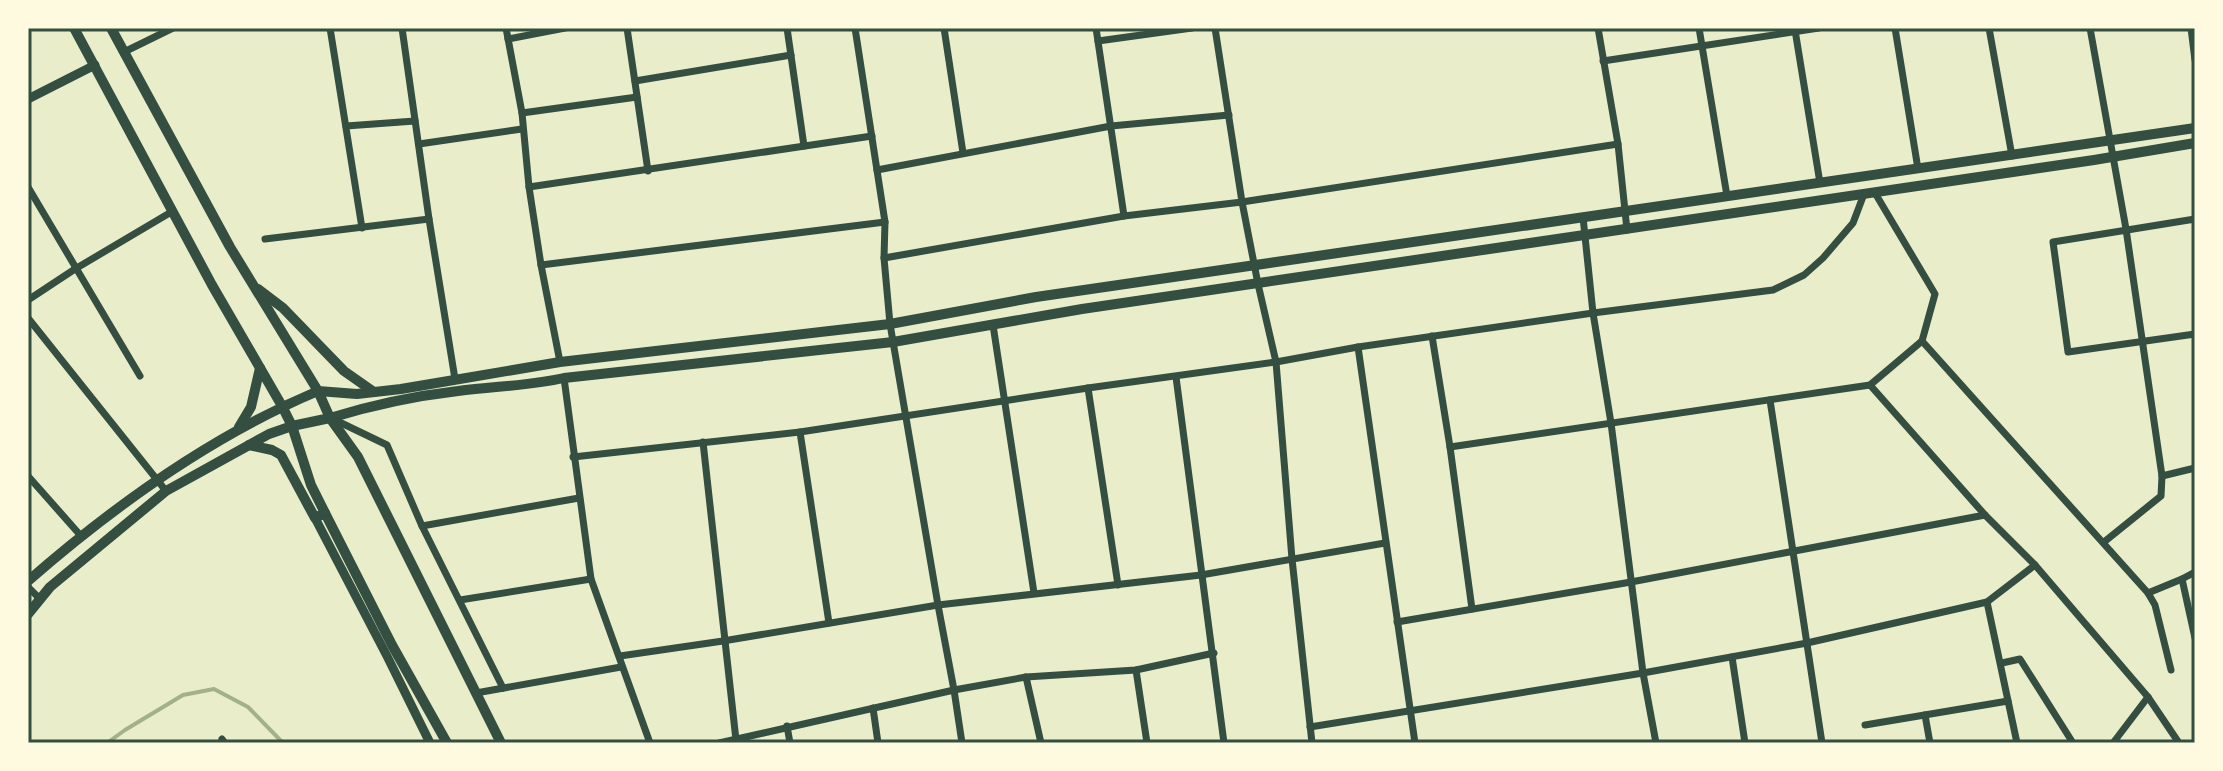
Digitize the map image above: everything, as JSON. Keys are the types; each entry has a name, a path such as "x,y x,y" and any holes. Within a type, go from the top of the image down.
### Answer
{"main road":[{"path":"74,28 212,285 282,406 292,426 320,515"},
{"path":"111,28 230,247 318,391 330,418 358,457 501,743"},
{"path":"28,581 81,536 200,452 282,406 318,391 357,394 401,389 560,362 890,324 1036,297 2195,128"},
{"path":"28,614 50,587 166,491 269,434 367,407 458,391 893,342 1082,309 1870,194 2195,143"},
{"path":"253,286 283,308 344,371 375,392"},
{"path":"235,432 249,413 260,368"},
{"path":"247,445 281,455 320,515 447,743"}],"street":[{"path":"124,52 173,28"},
{"path":"330,28 362,228"},
{"path":"402,28 455,379"},
{"path":"506,28 522,113 541,265 560,362"},
{"path":"508,39 565,28"},
{"path":"627,28 648,171"},
{"path":"787,28 804,146"},
{"path":"855,28 885,222 884,258 890,324 962,743"},
{"path":"944,28 963,153"},
{"path":"1096,28 1124,216"},
{"path":"1098,41 1192,28"},
{"path":"1215,28 1242,202 1276,362 1292,559 1312,743"},
{"path":"1598,28 1618,144 1627,230"},
{"path":"1699,28 1727,196"},
{"path":"1603,61 1819,28"},
{"path":"1895,28 1918,169"},
{"path":"1989,28 2012,156"},
{"path":"2090,28 2126,229 2162,476 2161,496 2104,542"},
{"path":"2191,28 2195,60"},
{"path":"1795,30 1820,183"},
{"path":"635,81 791,55"},
{"path":"28,99 95,65"},
{"path":"522,113 637,97"},
{"path":"877,170 1111,126 1229,115"},
{"path":"346,126 415,121"},
{"path":"419,144 522,129"},
{"path":"529,187 872,136"},
{"path":"884,258 1124,216 1242,202 1618,144"},
{"path":"28,187 140,376"},
{"path":"573,457 800,432 1432,336 1773,290 1804,275 1833,247 1853,223 1870,194 1935,294 1922,341 1870,385 1450,447"},
{"path":"28,300 173,211"},
{"path":"1583,217 1593,313 1611,423 1643,673 1656,743"},
{"path":"265,239 429,219"},
{"path":"2195,219 2053,242 2068,352 2195,334"},
{"path":"541,265 885,222"},
{"path":"28,318 166,491"},
{"path":"993,325 1034,593"},
{"path":"1432,336 1472,609"},
{"path":"1922,341 2148,593 2155,605 2171,670"},
{"path":"1358,347 1415,743"},
{"path":"1176,377 1224,743"},
{"path":"564,378 591,579 650,743"},
{"path":"1870,385 1985,515 2035,565 2148,697 2179,743"},
{"path":"1088,388 1118,585"},
{"path":"1770,400 1822,743"},
{"path":"330,418 387,445 422,526 503,688"},
{"path":"800,432 829,623"},
{"path":"703,442 736,740"},
{"path":"2162,476 2195,468"},
{"path":"28,476 81,536"},
{"path":"422,526 579,498"},
{"path":"320,515 430,743"},
{"path":"1397,622 1631,582 1985,515"},
{"path":"620,656 938,605 1201,575 1385,543"},
{"path":"1310,727 1807,643 1987,602 2035,565"},
{"path":"2148,593 2195,572"},
{"path":"460,600 591,579"},
{"path":"2182,579 2195,638"},
{"path":"28,587 40,599"},
{"path":"1987,602 2017,743"},
{"path":"719,743 954,690 1026,677 1136,670 1214,653"},
{"path":"1732,657 1745,743"},
{"path":"2002,663 2020,659 2073,743"},
{"path":"476,693 621,667"},
{"path":"1136,670 1147,743"},
{"path":"1026,677 1041,743"},
{"path":"2113,743 2148,697"},
{"path":"1865,725 2008,701"},
{"path":"873,708 878,743"},
{"path":"1925,715 1930,743"},
{"path":"787,726 790,743"}],"waterway":[{"path":"107,743 183,695 214,689 248,707 283,743"}]}
